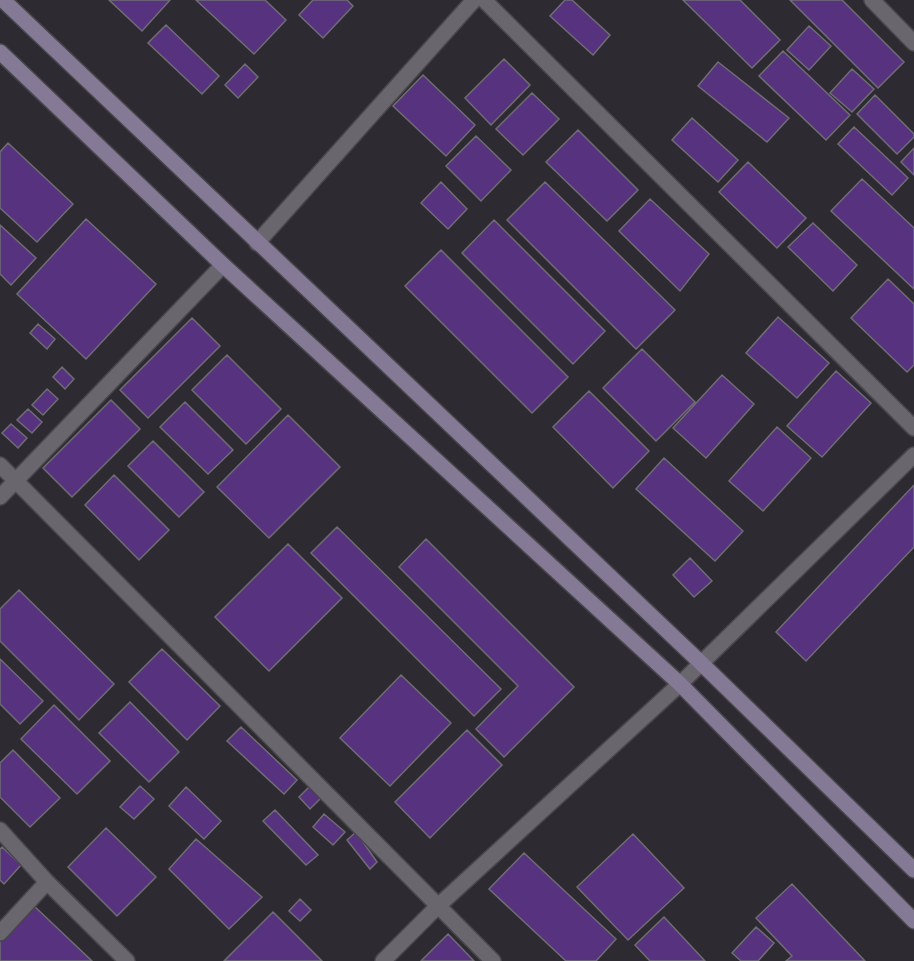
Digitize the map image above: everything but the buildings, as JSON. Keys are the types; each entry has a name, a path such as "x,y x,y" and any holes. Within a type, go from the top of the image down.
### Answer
{"main road":[{"path":"3,0 700,663 914,870"},
{"path":"0,52 223,265 680,684 914,921"}],"street":[{"path":"257,243 474,0"},
{"path":"483,0 914,428"},
{"path":"872,0 914,43"},
{"path":"0,497 223,265"},
{"path":"383,961 438,906 680,684 914,455"},
{"path":"0,465 493,961"},
{"path":"0,830 47,882 127,961"},
{"path":"0,933 47,882"}]}
